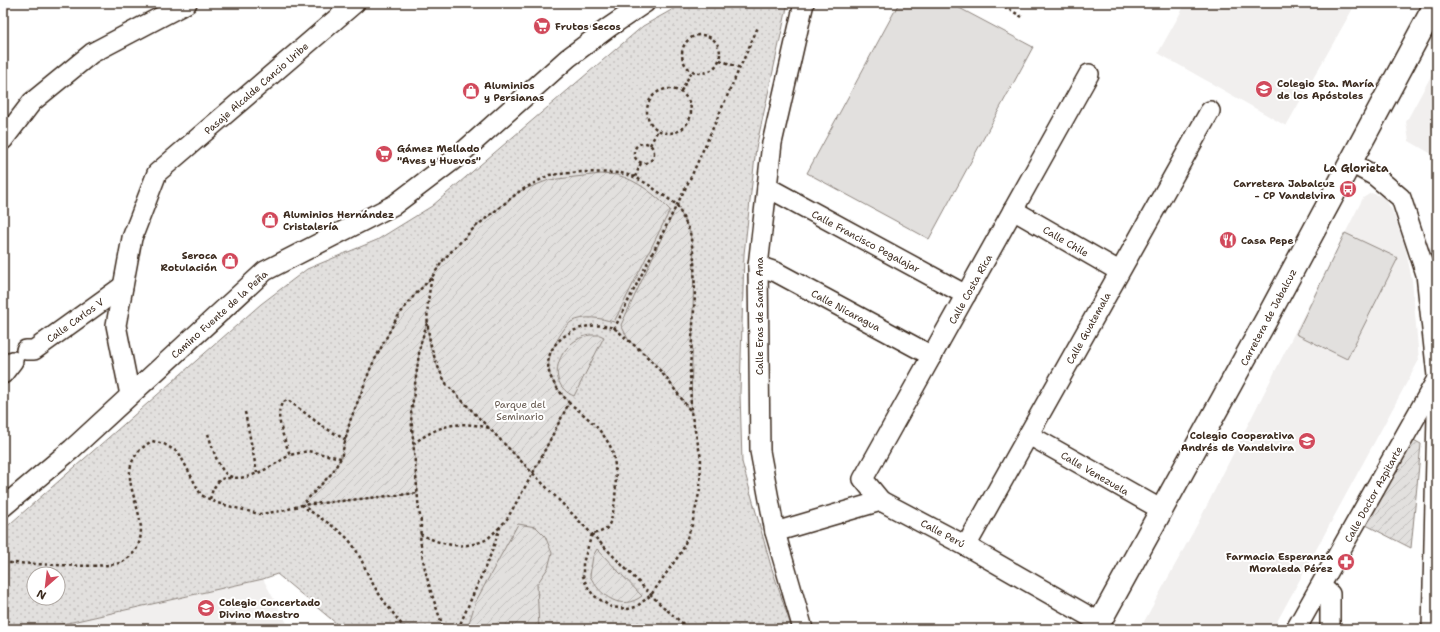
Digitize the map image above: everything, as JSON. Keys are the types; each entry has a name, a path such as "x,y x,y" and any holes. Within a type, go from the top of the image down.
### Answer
{"street":[{"path":"3,140 32,102 92,53 187,3"},
{"name":"Pasaje Alcalde Cancio Uribe","path":"123,286 132,238 157,173 355,3"},
{"name":"Camino Fuente de la Peña","path":"3,507 72,449 265,271 394,205 456,158 568,58 645,3"},
{"name":"Calle Eras de Santa Ana","path":"803,629 775,532 760,451 758,266 772,143 804,3"},
{"name":"Carretera de Jabalcuz","path":"1097,626 1162,510 1436,3"},
{"name":"Calle Costa Rica","path":"881,501 863,479 1089,74"},
{"name":"Calle Guatemala","path":"966,546 1210,111"},
{"path":"1350,163 1375,176 1401,198 1426,274 1437,376"},
{"name":"Calle Francisco Pegalajar","path":"766,187 966,295"},
{"name":"Calle Chile","path":"1013,210 1120,271"},
{"name":"Calle Nicaragua","path":"758,266 776,272 932,356"},
{"path":"123,286 116,325 130,395"},
{"name":"Calle Carlos V","path":"14,362 34,350 123,286"},
{"name":"Calle Doctor Azpitarte","path":"1296,629 1437,380"},
{"path":"1432,629 1437,415"},
{"name":"Calle Venezuela","path":"1029,435 1162,510"},
{"path":"775,532 881,501"},
{"name":"Calle Perú","path":"881,501 966,546 1097,626"},
{"path":"1321,586 1330,594 1330,629"}],"path":[{"path":"999,3 1022,16"},
{"path":"614,329 677,205 717,121 758,27"},
{"path":"706,35 716,41 721,54 720,60 716,66 705,73 692,71 684,62 682,50 684,44 693,36 706,35"},
{"path":"720,60 740,68"},
{"path":"681,91 692,71"},
{"path":"675,89 681,91 690,101 692,107 690,120 686,126 675,133 658,130 648,118 648,105 651,98 661,90 675,89"},
{"path":"650,145 658,130"},
{"path":"640,144 650,145 655,153 653,160 648,163 641,163 634,156 635,149 640,144"},
{"path":"635,177 641,163"},
{"path":"302,505 332,473 341,458 350,421 371,367 396,319 413,297 432,277 444,259 474,228 520,191 549,175 602,171 621,173 635,177 649,185 677,205 690,232 694,259 691,412 701,458 700,489 692,525 682,551 650,595 636,607 628,609 611,607 593,595 586,584 582,570 584,556 592,534"},
{"path":"432,277 426,310 430,347 438,368 447,385 650,595 688,629"},
{"path":"428,320 420,346 414,382 411,415 419,512 421,519 420,534 434,602 444,629"},
{"path":"592,534 599,533 606,529 610,522 617,477 614,456 611,447 592,422 569,402 558,389 550,374 549,357 558,340 578,328 597,326 614,329 647,355 663,372 691,412"},
{"path":"290,455 284,440 279,412 284,401 288,400 322,426 346,440"},
{"path":"420,534 440,543 458,546 484,541 507,519 533,473 569,402"},
{"path":"245,412 258,473"},
{"path":"413,444 439,429 457,424 473,424 490,429"},
{"path":"208,434 222,470 231,478"},
{"path":"3,562 103,566 124,562 136,550 142,533 129,475 131,461 139,448 152,441 164,444 179,453 201,495 241,511 259,514 282,511 302,505 418,493"},
{"path":"210,499 213,489 220,479 244,479 290,455 308,451 341,458"},
{"path":"302,505 320,519 337,529 348,540 362,557 372,583 405,629"},
{"path":"458,629 491,554 500,526"},
{"path":"686,626 700,629"}],"shaded area":[{"name":"Colegio Sta. María de los Apóstoles","path":"1186,3 1356,3 1286,126 1158,53"},
{"path":"1437,65 1437,157 1409,141 1406,122"},
{"name":"Colegio Cooperativa Andrés de Vandelvira","path":"1371,193 1384,197 1392,210 1405,246 1412,280 1419,360 1273,629 1140,629 1198,523 1363,198"},
{"name":"Colegio Concertado Divino Maestro","path":"263,579 290,629 41,629"}],"green space":[{"name":"Parque del Seminario","path":"684,3 788,3 756,148 744,254 740,393 742,462 771,566 792,629 343,629 277,574 263,579 41,629 3,629 3,530 261,304 307,269 377,240 432,206 643,26"},
{"path":"899,3 950,3 1033,47 929,239 807,173"},
{"path":"601,174 617,175 632,181 653,194 670,210 614,322 603,319 582,318 571,322 562,332 551,352 549,358 550,375 556,386 569,403 533,473 447,385 438,368 430,347 427,322 420,346 411,415 418,493 302,505 332,473 341,458 350,421 371,367 396,319 413,297 432,277 444,259 474,228 520,191 549,180"},
{"path":"677,205 690,232 694,259 691,412 663,372 647,355 629,341 621,325"},
{"path":"1345,233 1398,258 1347,359 1296,334"},
{"path":"590,335 600,335 604,337 574,396 565,390 559,382 557,372 559,362 563,353 570,345 579,339"},
{"path":"1408,437 1421,444 1411,548 1364,524"},
{"path":"518,524 536,527 545,536 552,553 548,568 537,584 539,629 467,629 476,601"},
{"path":"597,549 642,596 634,601 619,602 612,600 599,590 590,576 593,556"}],"place":[{"name":"Frutos Secos","path":"542,26"},
{"name":"Colegio Sta. María de los Apóstoles","path":"1264,89"},
{"name":"Aluminios y Persianas","path":"471,91"},
{"name":"Gámez Mellado \"Aves y Huevos\"","path":"384,154"},
{"name":"Carretera Jabalcuz - CP Vandelvira","path":"1348,189"},
{"name":"Aluminios Hernández Cristalería","path":"270,220"},
{"name":"Casa Pepe","path":"1228,240"},
{"name":"Seroca Rotulación","path":"230,261"},
{"name":"Colegio Cooperativa Andrés de Vandelvira","path":"1307,441"},
{"name":"Farmacia Esperanza Moraleda Pérez","path":"1346,562"},
{"name":"Colegio Concertado Divino Maestro","path":"206,608"}],"district":[{"name":"La Glorieta","path":"1356,168"}]}
